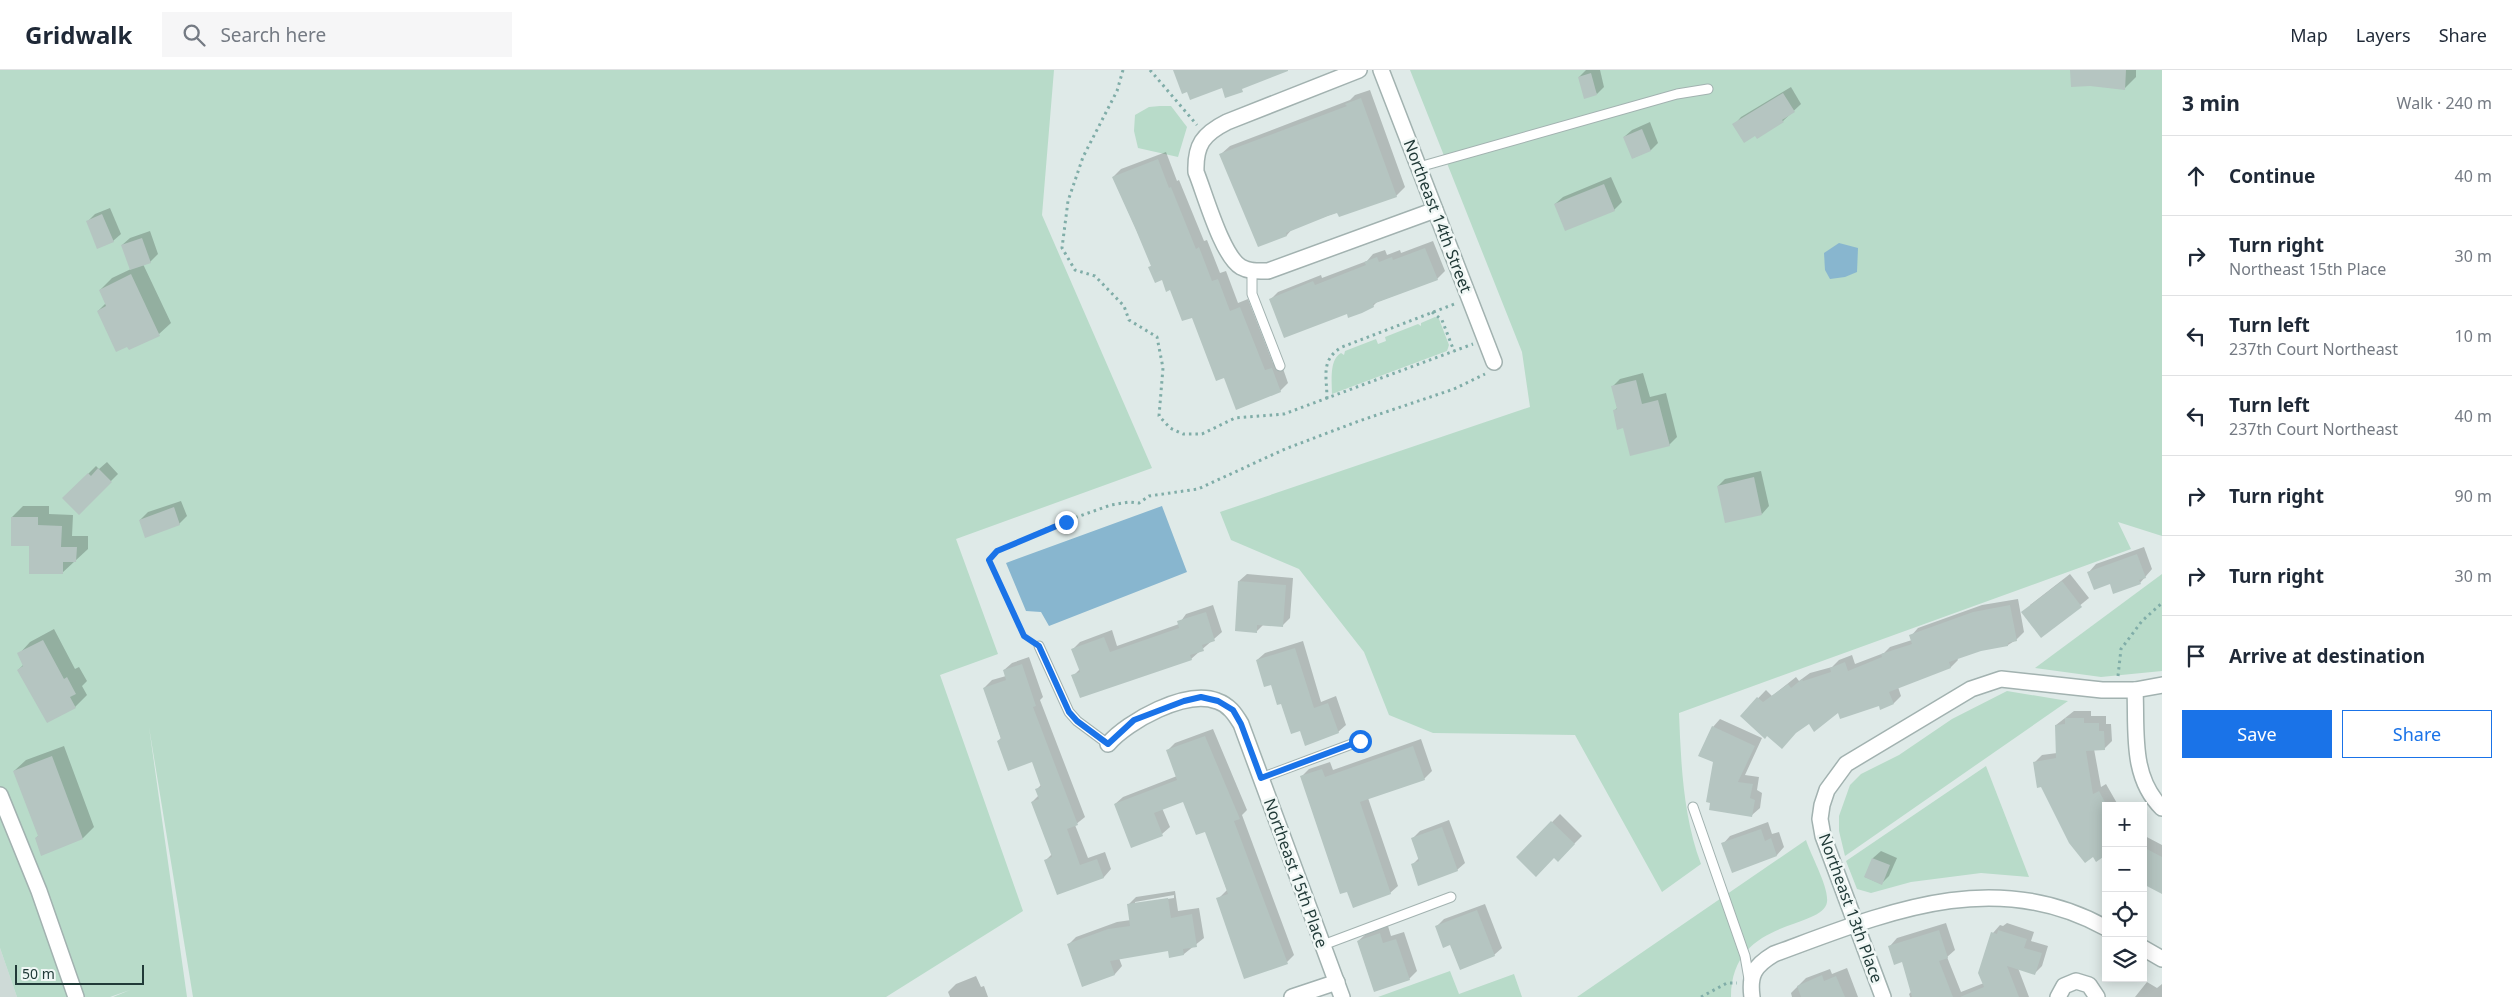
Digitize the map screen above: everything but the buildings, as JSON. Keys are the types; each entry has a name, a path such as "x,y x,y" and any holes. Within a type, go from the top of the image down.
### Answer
{"street":[{"path":"1359,70 1210,130 1195,157 1196,172 1228,255 1240,266 1252,271 1268,270 1300,261 1436,210"},
{"name":"Northeast 14th Street","path":"1382,70 1494,362"},
{"name":"Northeast 13th Place","path":"1883,997 1854,925 1823,836 1820,819 1827,790 1846,764 1965,692 2001,679 2102,690 2119,690"},
{"path":"2119,690 2135,690 2162,685"},
{"path":"2135,690 2138,765 2151,796 2162,808"},
{"name":"Northeast 15th Place","path":"1108,744 1134,720 1184,701 1201,697 1218,701 1233,710 1241,724 1342,997"},
{"path":"0,796 39,890 76,997"},
{"path":"1752,997 1750,982 1758,966 1774,954 1892,912 1941,900 1973,897 2014,899 2057,908 2090,919 2102,926"},
{"path":"2147,950 2162,959"},
{"path":"2058,997 2064,986 2076,981 2089,984 2097,997"},
{"path":"1292,997 1336,982"}],"lane":[{"path":"1419,167 1677,94 1708,90"},
{"path":"1252,271 1252,294 1280,366"},
{"path":"1039,646 1069,712 1077,721 1108,744"},
{"path":"1261,778 1360,741"},
{"path":"1693,807 1745,956 1750,982"},
{"path":"1323,945 1451,897"}],"path":[{"path":"1123,70 1117,90 1084,158 1068,201 1062,248 1075,270 1095,276 1124,306 1129,320 1157,337 1163,368 1159,416 1170,428 1183,434 1202,434 1236,418 1284,414 1475,343"},
{"path":"1150,70 1198,126"},
{"path":"1326,399 1326,364 1331,354 1342,346 1460,302"},
{"path":"1432,312 1442,320 1454,351"},
{"path":"1039,646 1024,636 998,581 989,560 997,551 1057,524 1111,506 1129,502 1139,503 1149,496 1198,489 1285,449 1360,420 1454,389 1487,373 1484,366 1494,362"},
{"path":"2119,690 2118,674 2121,649 2142,621 2162,603"},
{"path":"1701,997 1727,983 1750,982"}],"shaded area":[{"path":"0,948 17,997 0,997"}],"green space":[{"path":"0,70 1054,70 1042,215 1152,468 956,539 998,654 940,675 1023,911 886,997 193,997 149,727 187,997 113,997 130,990 110,997 17,997 0,948"},
{"path":"1410,70 2162,70 2162,536 2118,522 2131,549 1679,713 1684,790 1690,827 1701,864 1662,892 1575,735 1433,733 1389,715 1364,652 1299,569 1231,540 1220,512 1530,407 1522,352"},
{"path":"1171,106 1187,127 1178,157 1138,148 1134,131 1135,115 1149,107"},
{"path":"1435,317 1439,319 1449,345 1447,351 1332,394 1333,366 1337,356 1341,353 1344,355 1345,351 1376,339 1378,344 1386,341 1385,337 1418,324 1421,326 1421,323"},
{"path":"2162,574 2162,671 2101,677 2035,668"},
{"path":"2007,691 2068,701 1845,856 1839,831 1839,816 1850,785 1861,774 1899,755 1952,719"},
{"path":"1986,766 2029,877 1981,873 1911,882 1871,893 1857,889 1846,861"},
{"path":"1806,840 1823,880 1827,902 1822,911 1760,939 1745,952 1735,971 1731,997 1577,997"},
{"path":"1450,971 1459,994 1514,974 1522,997 1378,997"}],"water":[{"path":"1839,243 1858,248 1857,272 1845,277 1830,279 1825,270 1824,253"},
{"path":"1162,506 1187,572 1049,626 1041,612 1026,611 1006,563"}],"route":[{"path":"1066,522 1027,536 997,551 989,560 1024,636 1039,646 1069,712 1077,721 1108,744 1134,720 1184,701 1201,697 1218,701 1233,710 1241,724 1261,778 1360,741"}]}
